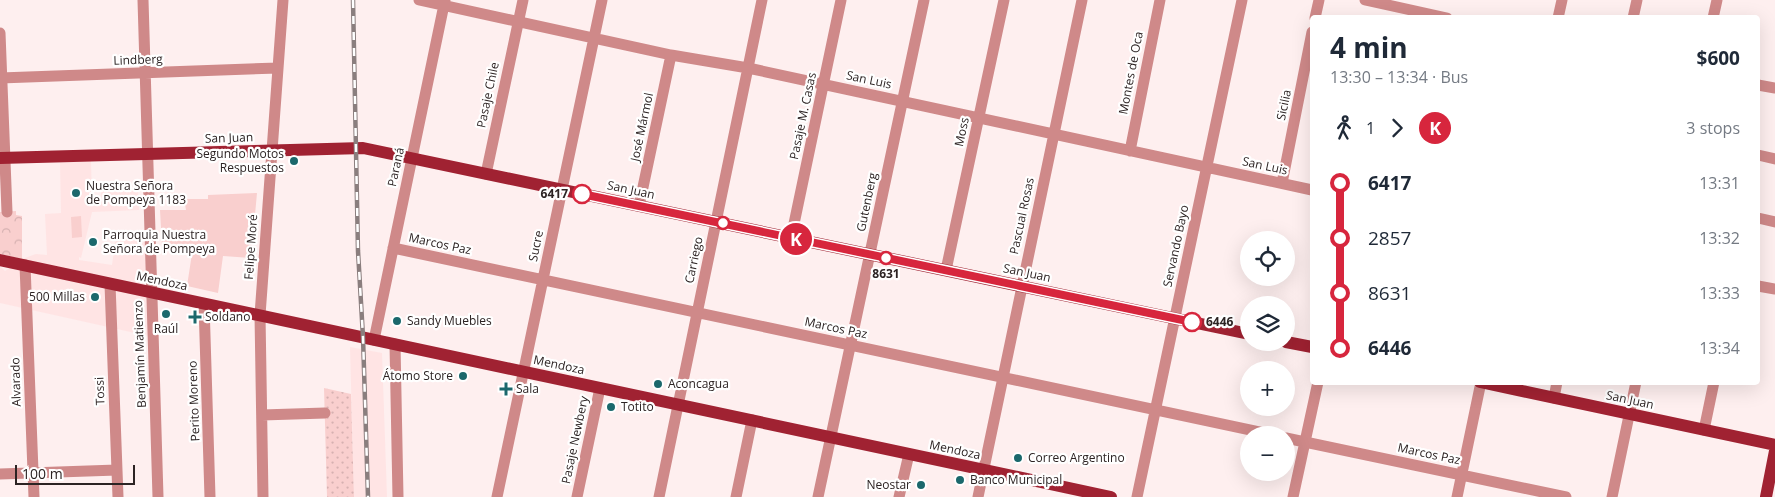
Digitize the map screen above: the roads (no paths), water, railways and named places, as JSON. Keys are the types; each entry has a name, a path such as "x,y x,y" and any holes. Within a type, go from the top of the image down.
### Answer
{"main road":[{"name":"San Juan","path":"2,158 363,148 1240,332"},
{"name":"Mendoza","path":"0,260 1111,497"},
{"path":"1295,344 1310,347"},
{"name":"San Juan","path":"1491,385 1775,445"},
{"path":"1766,497 1775,451"}],"street":[{"name":"Benjamín Matienzo","path":"143,0 158,497"},
{"name":"Felipe Moré","path":"263,497 260,315 283,0"},
{"name":"San Luis","path":"419,0 445,3 594,38 748,68 1310,190"},
{"name":"Pasaje Chile","path":"486,174 523,0"},
{"name":"Sucre","path":"497,497 602,0"},
{"name":"Carriego","path":"659,497 762,0"},
{"name":"Pasaje M. Casas","path":"791,238 841,0"},
{"name":"Gutenberg","path":"818,497 924,0"},
{"name":"Moss","path":"946,270 1004,0"},
{"name":"Pascual Rosas","path":"978,497 1082,0"},
{"name":"Montes de Oca","path":"1130,150 1160,0"},
{"name":"Servando Bayo","path":"1137,497 1242,0"},
{"path":"1316,15 1319,0"},
{"path":"1365,0 1432,15"},
{"path":"1559,15 1562,0"},
{"path":"1634,15 1637,0"},
{"path":"1714,15 1717,0"},
{"name":"Paraná","path":"374,340 445,3"},
{"path":"0,33 2,158 7,212"},
{"name":"Sicilia","path":"1282,183 1310,42"},
{"name":"José Mármol","path":"639,206 671,54"},
{"name":"Lindberg","path":"1,78 278,68"},
{"path":"1760,85 1775,88"},
{"path":"1760,155 1775,159"},
{"path":"1760,218 1775,222"},
{"name":"Marcos Paz","path":"393,248 1240,428"},
{"name":"Alvarado","path":"24,265 34,497"},
{"name":"Tossi","path":"110,284 118,497"},
{"path":"1760,286 1775,289"},
{"name":"Perito Moreno","path":"204,304 210,497"},
{"path":"395,344 398,497"},
{"path":"1293,497 1317,385"},
{"path":"1457,497 1481,385"},
{"path":"1554,398 1556,385"},
{"path":"1612,497 1635,385"},
{"path":"1704,430 1713,385"},
{"name":"Pasaje Newbery","path":"576,497 600,388"},
{"path":"262,416 325,413"},
{"path":"736,497 752,420"},
{"name":"Marcos Paz","path":"1295,440 1566,497"},
{"path":"900,497 909,454"},
{"path":"0,474 117,470"}],"railway":[{"path":"353,0 358,251 363,337 368,497"}],"place":[{"name":"Segundo Motos Respuestos","path":"294,161"},
{"name":"Nuestra Señora de Pompeya 1183","path":"76,193"},
{"name":"6417","path":"582,194"},
{"name":"Parroquia Nuestra Señora de Pompeya","path":"93,242"},
{"name":"8631","path":"886,258"},
{"name":"500 Millas","path":"95,297"},
{"name":"Raúl","path":"166,314"},
{"name":"Soldano","path":"195,317"},
{"name":"Sandy Muebles","path":"397,321"},
{"name":"6446","path":"1192,322"},
{"name":"Átomo Store","path":"463,376"},
{"name":"Aconcagua","path":"658,384"},
{"name":"Sala","path":"506,389"},
{"name":"Totito","path":"611,407"},
{"name":"Correo Argentino","path":"1018,458"},
{"name":"Banco Municipal","path":"960,480"},
{"name":"Neostar","path":"921,485"}]}
